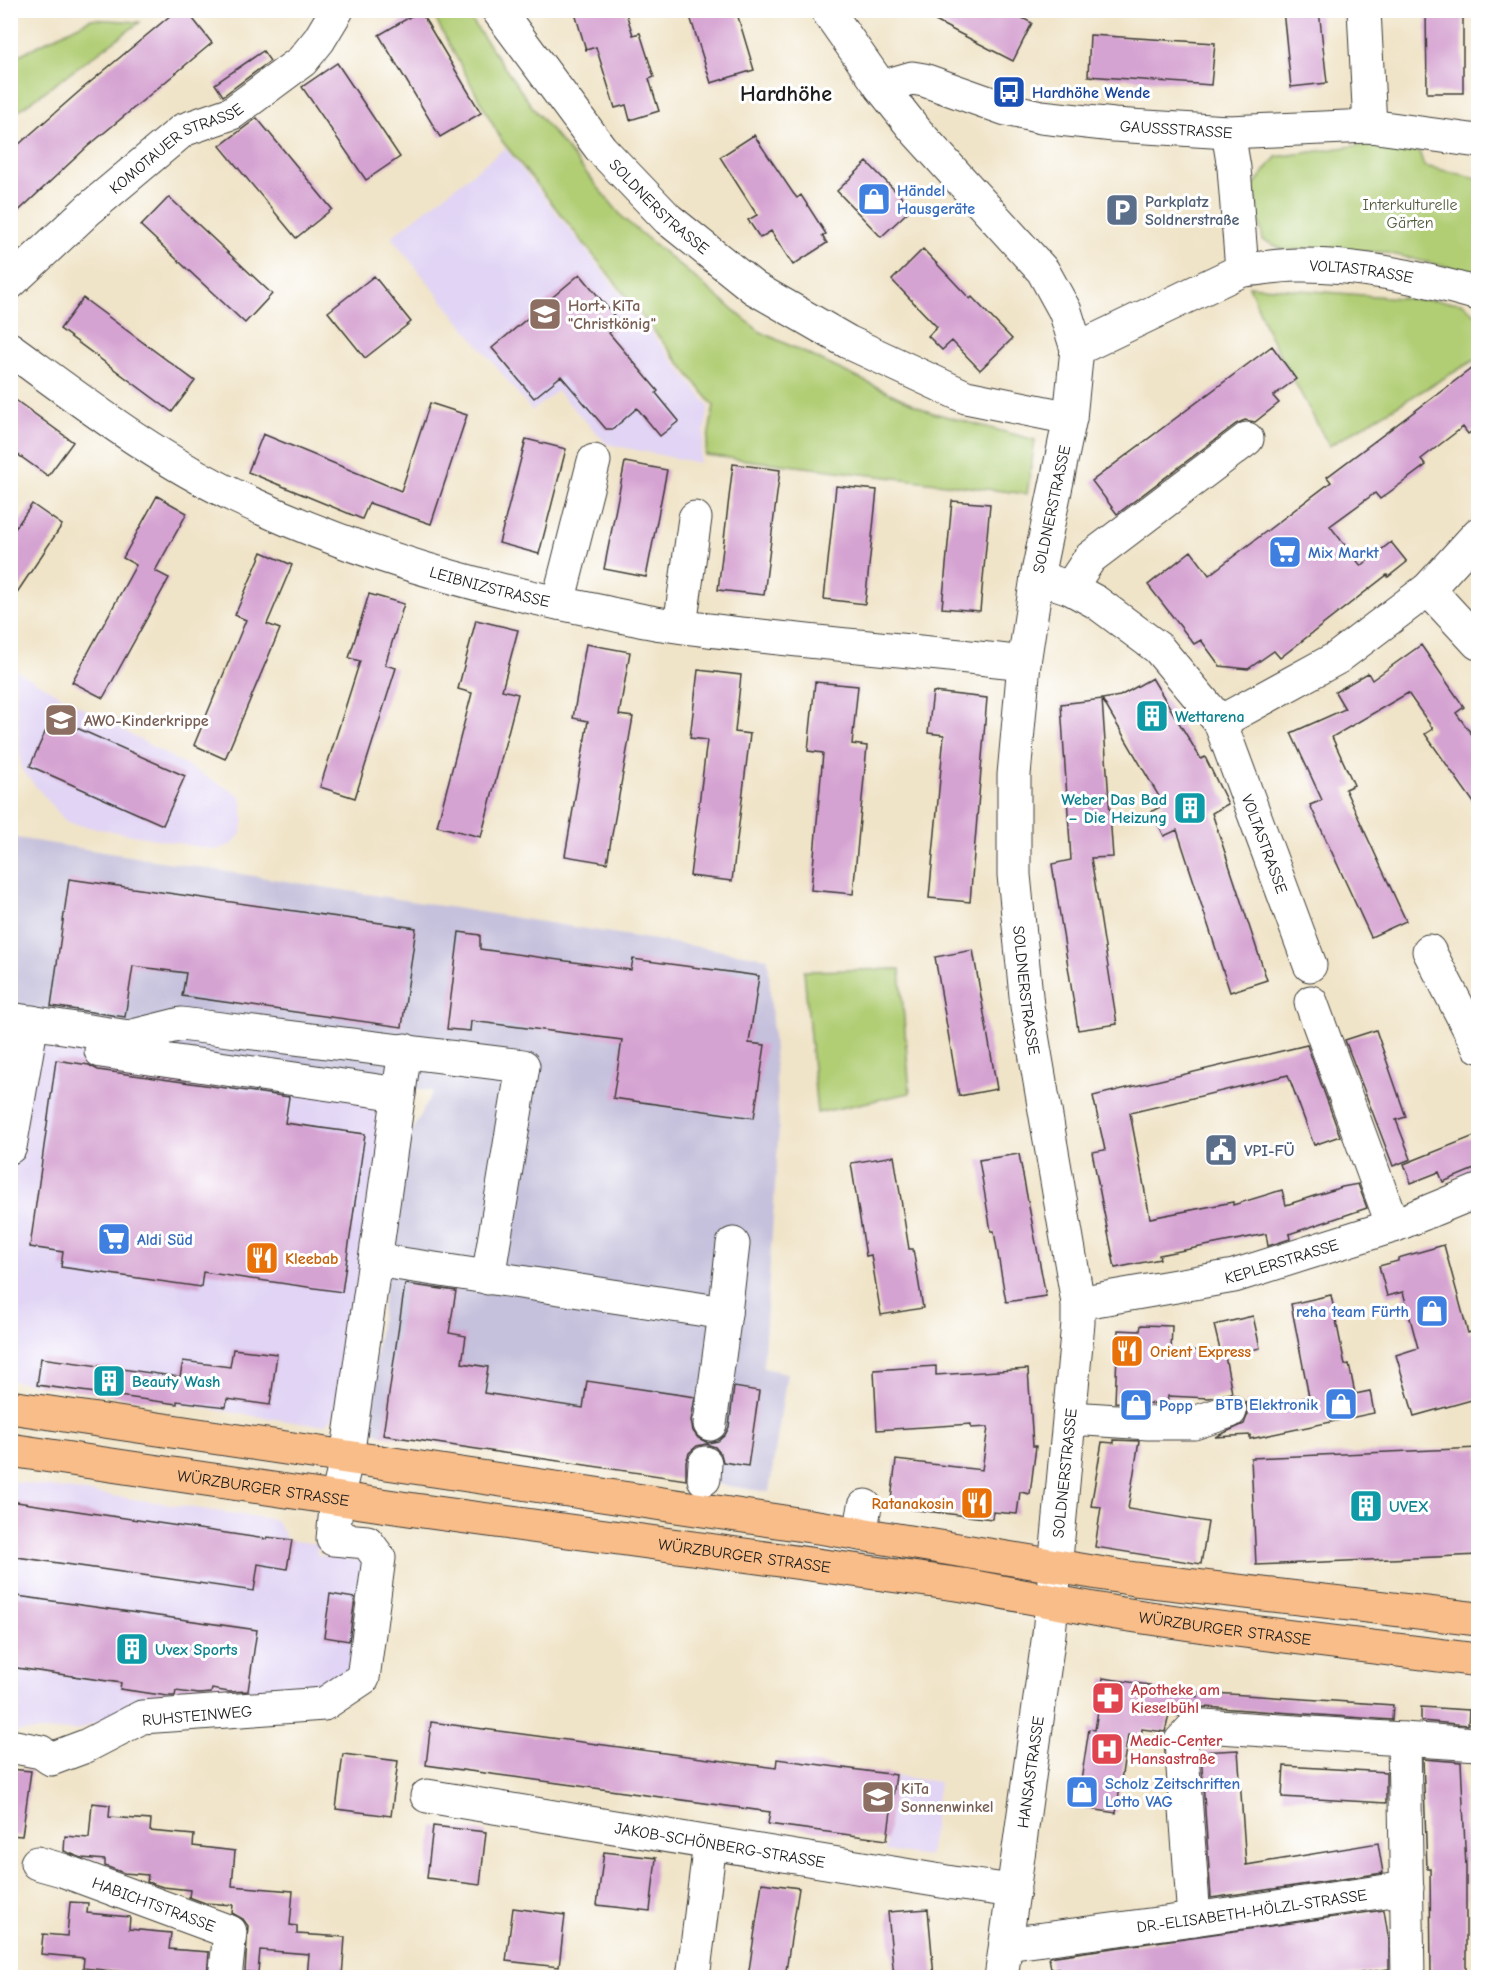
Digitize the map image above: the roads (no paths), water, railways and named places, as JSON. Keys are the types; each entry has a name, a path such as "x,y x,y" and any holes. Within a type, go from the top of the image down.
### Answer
{"main road":[{"path":"10,1407 347,1456 863,1520 1054,1566 1205,1589 1479,1619"},
{"name":"WÜRZBURGER STRASSE","path":"10,1450 952,1584 1204,1626 1479,1660"}],"street":[{"name":"KOMOTAUER STRASSE","path":"10,283 89,209 183,130 232,113 302,61 319,40 337,10"},
{"name":"SOLDNERSTRASSE","path":"498,10 600,149 668,219 754,288 848,342 966,397 1070,418"},
{"name":"SOLDNERSTRASSE","path":"827,10 881,87 933,150 1043,271 1065,311 1077,349 1070,418 1037,577 1024,663 1014,775 1014,875 1017,914 1036,1061 1049,1125 1078,1303 1071,1418 1054,1566"},
{"path":"1364,10 1370,126"},
{"name":"GAUSSSTRASSE","path":"881,87 912,78 924,80 1006,109 1041,117 1114,125 1228,132 1370,126 1479,141"},
{"path":"1228,132 1234,168 1242,270"},
{"name":"VOLTASTRASSE","path":"1077,349 1242,270 1297,265 1370,269 1438,282 1479,294"},
{"name":"LEIBNIZSTRASSE","path":"10,349 144,444 236,497 372,553 447,576 558,603 680,626 1024,663"},
{"path":"1070,588 1090,558 1247,439"},
{"path":"558,603 594,461"},
{"path":"680,626 695,518"},
{"path":"1220,722 1337,658 1428,589 1479,534"},
{"name":"VOLTASTRASSE","path":"1037,577 1070,588 1096,602 1158,648 1220,722 1310,965"},
{"path":"1428,589 1479,644"},
{"path":"1429,951 1479,1046"},
{"path":"1311,1002 1393,1226"},
{"path":"23,1027 129,1037 181,1024 523,1066 488,1278"},
{"path":"23,1027 399,1094"},
{"path":"10,1146 23,1027"},
{"path":"337,1498 347,1456 405,1050"},
{"name":"KEPLERSTRASSE","path":"1078,1303 1234,1276 1393,1226 1479,1191"},
{"path":"711,1424 733,1244"},
{"path":"375,1260 725,1313"},
{"path":"1071,1418 1148,1423 1194,1423 1230,1411"},
{"name":"RUHSTEINWEG","path":"10,1746 41,1752 51,1759 86,1746 142,1717 324,1704 363,1678 379,1558 368,1542 333,1539 337,1498"},
{"name":"HANSASTRASSE","path":"1001,1977 1053,1601 1054,1566"},
{"path":"1194,1919 1181,1741 1192,1729 1204,1726 1478,1744"},
{"path":"1404,1739 1408,1977"},
{"name":"JAKOB-SCHÖNBERG-STRASSE","path":"427,1796 1014,1891"},
{"path":"693,1977 710,1843"},
{"name":"HABICHTSTRASSE","path":"37,1863 62,1870 230,1932 225,1977"},
{"name":"DR.-ELISABETH-HÖLZL-STRASSE","path":"1006,1944 1407,1888"}],"place":[{"name":"Hardhöhe Wende","path":"1009,92"},
{"name":"Händel Hausgeräte","path":"874,199"},
{"name":"Parkplatz Soldnerstraße","path":"1122,210"},
{"name":"Hort+ KiTa \"Christkönig\"","path":"545,314"},
{"name":"Mix Markt","path":"1285,552"},
{"name":"Wettarena","path":"1152,716"},
{"name":"AWO-Kinderkrippe","path":"61,720"},
{"name":"Weber Das Bad – Die Heizung","path":"1190,808"},
{"name":"VPI-FÜ","path":"1221,1150"},
{"name":"Aldi Süd","path":"114,1239"},
{"name":"Kleebab","path":"262,1258"},
{"name":"reha team Fürth","path":"1432,1311"},
{"name":"Orient Express","path":"1127,1351"},
{"name":"Beauty Wash","path":"109,1381"},
{"name":"BTB Elektronik","path":"1341,1404"},
{"name":"Popp","path":"1136,1405"},
{"name":"Ratanakosin","path":"977,1503"},
{"name":"UVEX","path":"1366,1506"},
{"name":"Uvex Sports","path":"132,1649"},
{"name":"Apotheke am Kieselbühl","path":"1108,1698"},
{"name":"Medic-Center Hansastraße","path":"1107,1749"},
{"name":"Scholz Zeitschriften Lotto VAG","path":"1082,1792"},
{"name":"KiTa Sonnenwinkel","path":"878,1797"}],"district":[{"name":"Hardhöhe","path":"786,93"}],"park label":[{"name":"Interkulturelle Gärten","path":"1410,213"}]}
